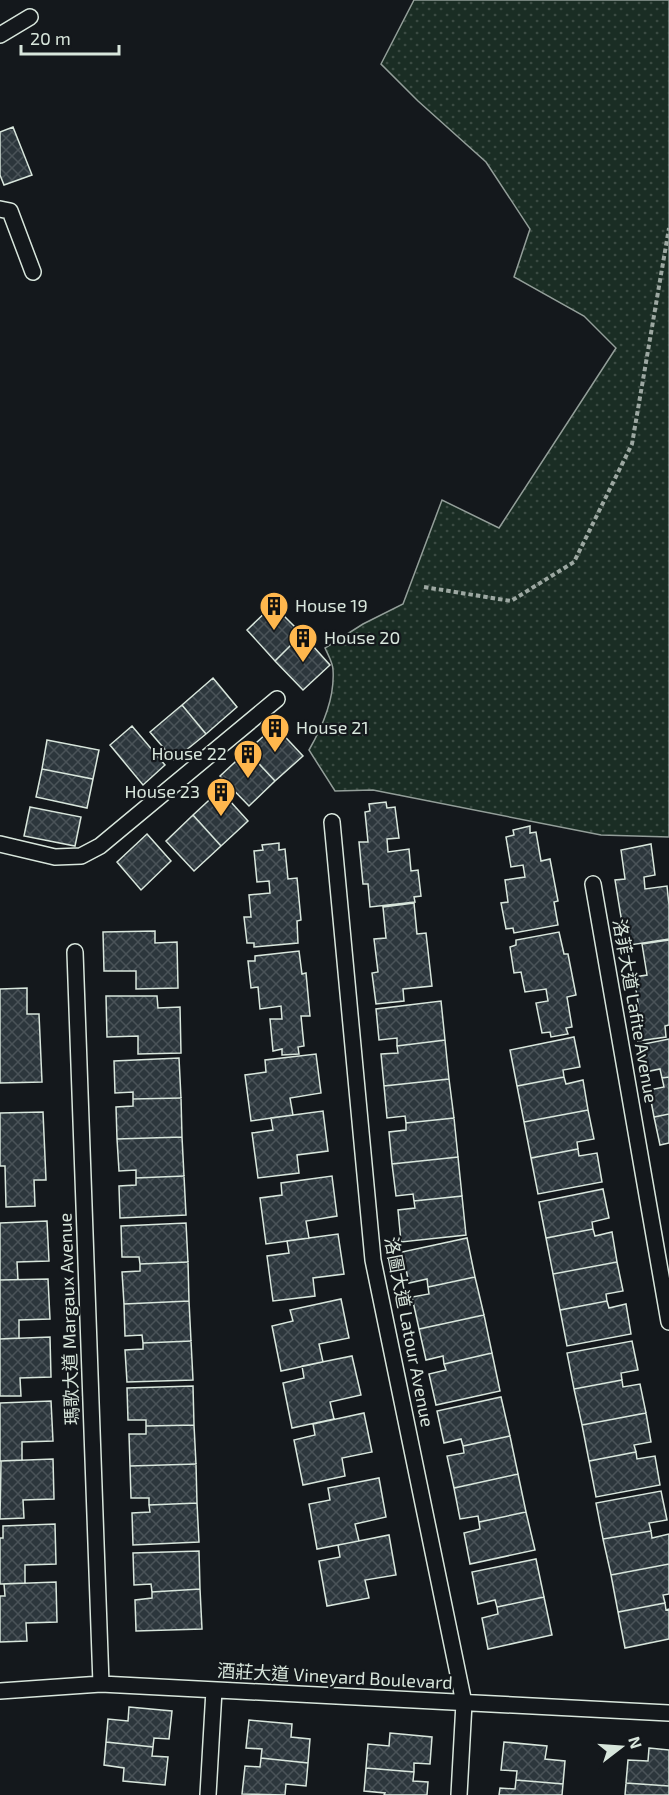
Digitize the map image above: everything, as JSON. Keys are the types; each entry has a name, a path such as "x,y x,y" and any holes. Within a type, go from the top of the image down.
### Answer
{"lane":[{"path":"0,35 30,17"},
{"path":"0,209 10,211 33,272"},
{"path":"0,844 55,858 81,856 100,846 277,699"},
{"name":"洛圖大道 Latour Avenue","path":"332,822 373,1260 464,1703 459,1795"},
{"name":"洛菲大道 Lafite Avenue","path":"593,884 669,1322"},
{"name":"瑪歌大道 Margaux Avenue","path":"75,952 101,1684"},
{"name":"酒莊大道 Vineyard Boulevard","path":"0,1692 101,1684 669,1713"},
{"path":"208,1795 214,1690"}],"path":[{"path":"424,587 511,601 574,562 632,444 669,228"}],"green space":[{"path":"414,0 669,0 669,837 601,835 373,790 335,791 309,750 323,722 332,691 333,667 325,648 363,624 403,604 442,500 499,528 616,348 584,316 514,277 530,229 486,162 418,101 381,64"}],"building":[{"path":"13,127 32,175 4,185 0,175 0,132"},
{"name":"House 19","path":"273,605 302,634 275,661 247,630"},
{"name":"House 20","path":"302,634 330,665 303,690 275,661"},
{"path":"213,678 237,707 206,734 182,705"},
{"path":"182,705 206,734 174,760 150,732"},
{"path":"132,726 165,765 143,785 110,745"},
{"name":"House 21","path":"275,726 303,756 275,781 247,751"},
{"path":"47,740 99,750 93,779 42,769"},
{"name":"House 22","path":"247,751 275,781 249,806 220,776"},
{"path":"42,769 93,779 87,808 36,797"},
{"name":"House 23","path":"220,790 248,821 221,846 193,815"},
{"path":"386,802 387,808 395,807 399,838 387,839 388,852 409,849 411,871 418,870 421,896 414,897 415,902 370,907 368,884 363,884 359,842 368,842 365,812 370,811 369,804"},
{"path":"30,807 81,817 75,846 24,836"},
{"path":"193,815 221,846 194,871 166,841"},
{"path":"530,826 530,833 536,832 541,861 550,859 558,901 554,902 558,925 514,933 513,928 506,929 501,903 508,902 505,880 525,877 523,865 511,867 506,837 514,835 513,830"},
{"path":"147,834 171,861 141,890 117,862"},
{"path":"279,843 279,850 285,849 288,879 297,878 301,920 297,921 298,943 254,947 254,943 247,943 244,917 251,917 249,895 270,893 269,881 257,882 254,851 263,850 262,845"},
{"path":"651,844 655,875 644,877 645,889 667,886 669,939 630,945 626,922 622,923 615,880 625,879 621,850"},
{"path":"414,903 417,934 426,933 432,986 403,989 404,1001 376,1004 372,973 378,972 374,939 386,938 383,907"},
{"path":"155,931 155,943 177,942 178,988 136,989 136,971 104,971 103,932"},
{"path":"559,932 564,954 568,954 576,995 567,997 572,1027 566,1028 568,1034 551,1037 550,1032 542,1033 536,1003 548,1001 546,989 525,992 521,972 514,973 510,947 516,945 516,940"},
{"path":"669,940 669,1025 665,1026 666,1037 638,1041 634,1010 639,1009 634,977 647,975 642,944"},
{"path":"299,951 302,974 306,973 310,1016 301,1016 304,1046 298,1047 299,1054 282,1055 282,1049 273,1051 270,1019 282,1019 281,1006 260,1009 258,987 251,988 248,961 255,961 255,956"},
{"path":"27,988 27,1014 39,1014 42,1082 0,1083 0,989"},
{"path":"106,996 157,996 158,1008 180,1007 181,1053 138,1054 138,1036 107,1037"},
{"path":"441,1001 445,1040 397,1046 397,1038 379,1040 376,1009"},
{"path":"574,1037 580,1067 563,1070 564,1077 517,1086 510,1050"},
{"path":"669,1039 669,1077 662,1078 660,1069 645,1072 639,1045"},
{"path":"445,1040 449,1079 384,1086 381,1054 398,1053 397,1046"},
{"path":"316,1054 321,1093 290,1098 293,1115 251,1121 245,1075 266,1072 265,1060"},
{"path":"179,1058 181,1098 133,1099 133,1092 115,1093 114,1061"},
{"path":"564,1077 566,1084 583,1080 588,1110 524,1122 517,1086"},
{"path":"669,1077 669,1114 654,1117 649,1090 664,1087 662,1078"},
{"path":"449,1079 454,1118 406,1123 405,1116 387,1118 384,1086"},
{"path":"181,1098 182,1137 117,1139 116,1107 133,1106 133,1099"},
{"path":"588,1110 594,1139 577,1142 578,1149 531,1158 524,1122"},
{"path":"323,1111 328,1151 297,1155 299,1173 258,1178 252,1133 273,1130 271,1118"},
{"path":"43,1112 46,1180 34,1180 35,1206 6,1207 5,1166 0,1166 0,1113"},
{"path":"669,1114 669,1143 660,1145 654,1117"},
{"path":"454,1118 458,1157 392,1164 389,1132 406,1130 406,1123"},
{"path":"182,1137 184,1176 136,1178 136,1170 119,1171 117,1139"},
{"path":"578,1149 579,1156 597,1153 602,1182 538,1194 531,1158"},
{"path":"458,1157 462,1196 414,1201 413,1194 396,1196 392,1164"},
{"path":"184,1176 186,1215 120,1218 119,1186 136,1185 136,1178"},
{"path":"332,1176 337,1216 306,1221 309,1238 266,1244 260,1198 282,1195 281,1183"},
{"path":"603,1189 609,1218 592,1222 593,1229 546,1238 539,1202"},
{"path":"462,1196 466,1235 401,1242 398,1210 415,1208 414,1201"},
{"path":"47,1221 49,1261 17,1262 18,1280 0,1280 0,1223"},
{"path":"186,1223 188,1262 140,1264 139,1257 122,1257 121,1226"},
{"path":"593,1229 595,1236 612,1232 617,1262 553,1274 546,1238"},
{"path":"338,1234 344,1274 313,1278 315,1296 273,1301 267,1256 289,1253 287,1241"},
{"path":"467,1238 475,1277 428,1287 427,1279 409,1283 402,1252"},
{"path":"188,1262 189,1301 124,1304 122,1272 140,1271 140,1264"},
{"path":"617,1262 623,1291 606,1294 607,1301 560,1310 553,1274"},
{"path":"475,1277 484,1315 419,1329 412,1297 429,1294 428,1287"},
{"path":"48,1279 50,1319 19,1320 19,1338 0,1339 0,1280"},
{"path":"341,1299 349,1338 319,1344 323,1362 281,1371 272,1326 293,1321 290,1310"},
{"path":"189,1301 191,1341 143,1343 142,1335 125,1336 124,1304"},
{"path":"607,1301 609,1308 626,1304 631,1334 567,1346 560,1310"},
{"path":"484,1315 492,1353 444,1364 443,1356 426,1360 419,1329"},
{"path":"50,1337 51,1377 20,1378 21,1396 0,1396 0,1339"},
{"path":"191,1341 193,1380 127,1382 125,1350 143,1349 143,1343"},
{"path":"632,1341 638,1370 621,1373 622,1380 574,1389 567,1353"},
{"path":"492,1353 500,1391 436,1405 429,1374 446,1370 444,1364"},
{"path":"352,1356 361,1395 330,1402 334,1419 292,1428 283,1383 304,1378 302,1366"},
{"path":"622,1380 623,1387 640,1384 646,1413 582,1425 574,1389"},
{"path":"193,1386 194,1425 146,1426 146,1420 128,1420 127,1388"},
{"path":"501,1397 510,1436 463,1446 461,1439 444,1443 437,1411"},
{"path":"51,1401 53,1441 22,1442 22,1460 0,1461 0,1403"},
{"path":"364,1413 372,1452 342,1458 345,1476 303,1485 294,1440 315,1435 313,1424"},
{"path":"646,1413 651,1442 634,1445 636,1452 589,1461 582,1425"},
{"path":"194,1425 196,1464 130,1466 129,1434 146,1434 146,1426"},
{"path":"510,1436 518,1474 454,1488 447,1456 464,1453 463,1446"},
{"path":"636,1452 637,1459 655,1456 660,1485 596,1497 589,1461"},
{"path":"53,1459 54,1499 23,1500 24,1518 0,1519 1,1461"},
{"path":"196,1464 197,1503 149,1505 149,1498 131,1498 130,1466"},
{"path":"518,1474 526,1512 479,1522 478,1516 460,1519 454,1488"},
{"path":"379,1478 386,1517 355,1524 359,1541 317,1549 309,1504 330,1500 328,1488"},
{"path":"661,1491 667,1520 649,1523 651,1531 603,1539 596,1503"},
{"path":"197,1503 199,1542 133,1545 132,1513 150,1512 149,1505"},
{"path":"526,1512 535,1550 470,1564 464,1533 480,1529 479,1522"},
{"path":"55,1524 56,1564 25,1565 25,1583 0,1584 0,1538 3,1538 3,1526"},
{"path":"651,1531 652,1538 669,1534 669,1564 611,1575 603,1539"},
{"path":"389,1535 396,1575 365,1580 369,1598 327,1606 319,1561 340,1557 338,1545"},
{"path":"199,1551 200,1589 152,1592 151,1584 134,1585 133,1553"},
{"path":"536,1559 544,1597 497,1607 495,1600 478,1604 472,1572"},
{"path":"669,1564 669,1594 663,1595 665,1603 618,1612 611,1575"},
{"path":"56,1582 57,1622 26,1623 27,1641 0,1642 0,1596 5,1596 4,1584"},
{"path":"200,1589 202,1629 136,1631 135,1600 152,1598 152,1592"},
{"path":"544,1597 552,1635 488,1649 482,1618 498,1614 497,1607"},
{"path":"665,1603 666,1610 669,1609 669,1639 625,1648 618,1612"},
{"path":"129,1707 172,1711 169,1739 154,1738 153,1747 106,1742 108,1719 128,1721"},
{"path":"249,1720 292,1724 291,1737 310,1739 308,1763 261,1758 262,1749 246,1748"},
{"path":"390,1733 432,1737 430,1764 414,1763 414,1772 366,1768 368,1744 389,1746"},
{"path":"106,1742 153,1747 152,1756 168,1757 165,1785 123,1781 124,1768 104,1765"},
{"path":"504,1742 547,1746 545,1759 565,1761 563,1784 516,1780 517,1771 501,1770"},
{"path":"649,1748 669,1750 669,1786 626,1783 628,1760 648,1761"},
{"path":"261,1758 308,1763 306,1786 286,1784 285,1795 242,1794 245,1766 260,1767"},
{"path":"366,1768 414,1772 413,1781 428,1782 427,1795 384,1795 385,1793 364,1791"},
{"path":"516,1780 563,1784 562,1795 499,1795 500,1788 515,1789"},
{"path":"626,1783 669,1786 669,1795 625,1795"}],"place":[{"name":"House 19","path":"274,632"},
{"name":"House 20","path":"303,664"},
{"name":"House 21","path":"275,754"},
{"name":"House 22","path":"248,780"},
{"name":"House 23","path":"221,818"}]}
